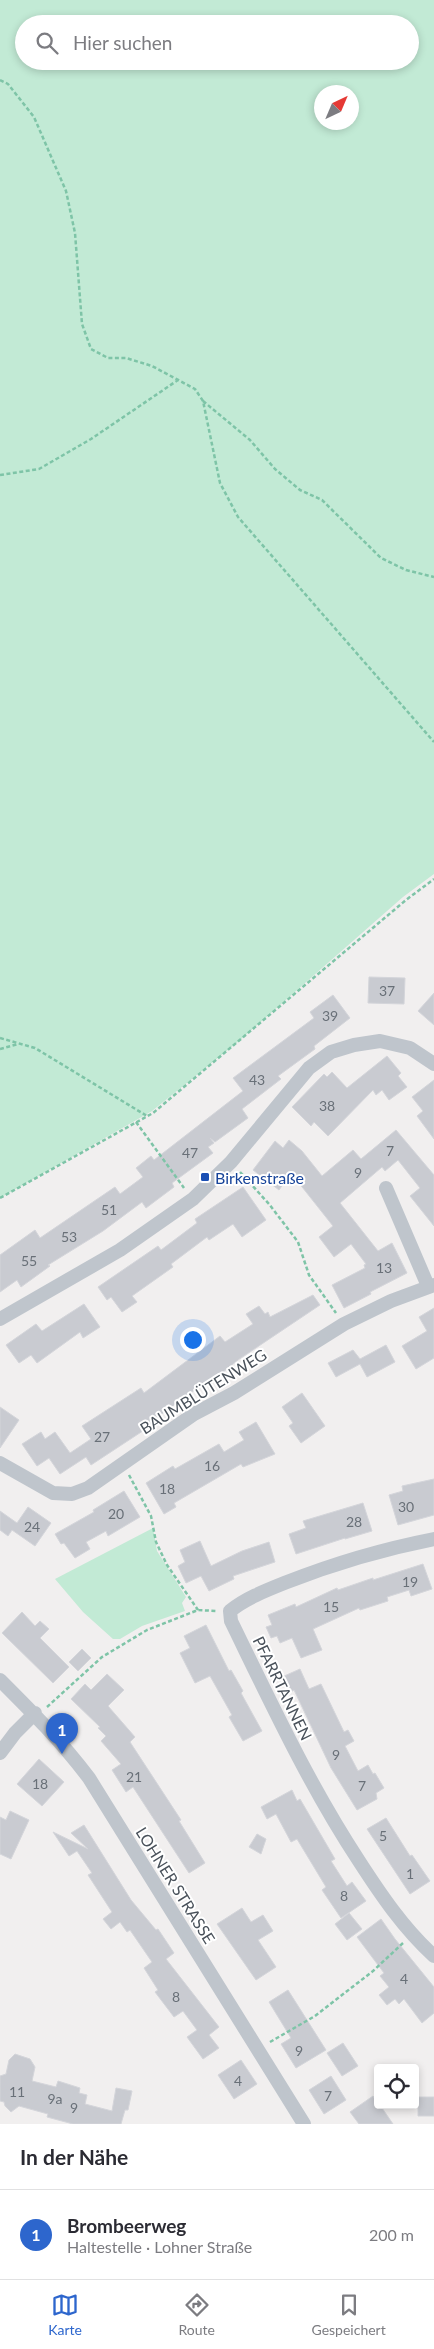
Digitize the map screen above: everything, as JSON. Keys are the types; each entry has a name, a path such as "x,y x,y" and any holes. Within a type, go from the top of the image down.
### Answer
{"street":[{"path":"0,1319 120,1250 193,1199 231,1162 309,1068 331,1052 354,1045 380,1041 410,1048 434,1064"},
{"name":"BAUMBLÜTENWEG","path":"0,1463 53,1494 72,1494 88,1488 194,1414 234,1393 344,1324 431,1286 386,1188"},
{"path":"230,1611 239,1604 270,1588 318,1569 365,1554 434,1540"},
{"name":"PFARRTANNEN","path":"230,1611 230,1621 319,1798 371,1880 413,1935 434,1956"},
{"name":"LOHNER STRASSE","path":"0,1680 36,1714 68,1750 89,1778 304,2124"},
{"path":"0,1753 15,1733 36,1714"}],"path":[{"path":"0,80 8,84 34,117 66,192 75,233 82,324 91,348 108,358 126,358 152,366 195,389 203,401 243,433 275,469 300,490 322,500 381,558 406,570 434,577"},
{"path":"0,474 39,469 91,439 178,380"},
{"path":"203,401 220,483 238,517 434,742"},
{"path":"0,1198 147,1116 240,1041 406,900 434,879"},
{"path":"0,1038 35,1048 147,1116"},
{"path":"0,1049 19,1044"},
{"path":"136,1122 193,1199"},
{"path":"231,1162 269,1204 298,1242 309,1275 344,1324"},
{"path":"123,1465 152,1516 156,1542 167,1565 198,1610"},
{"path":"36,1714 102,1657 147,1630 198,1610 230,1611"},
{"path":"258,2050 315,2016 373,1971 413,1935"}],"green space":[{"path":"0,0 434,0 434,874 403,897 239,1041 152,1111 0,1198"},
{"path":"153,1528 157,1551 186,1597 182,1603 185,1611 142,1626 120,1639 113,1639 83,1612 55,1579"}],"building":[{"path":"369,977 405,978 404,1004 368,1003"},
{"path":"434,993 434,1025 418,1011"},
{"path":"333,995 350,1018 314,1046 315,1049 278,1076 281,1079 242,1109 248,1118 215,1142 210,1138 214,1143 208,1147 213,1153 172,1183 174,1187 146,1208 142,1202 103,1231 48,1265 50,1266 21,1287 17,1280 0,1292 0,1255 35,1230 40,1238 115,1187 120,1194 143,1177 136,1168 151,1156 154,1160 243,1091 233,1078 314,1018 310,1012"},
{"path":"387,1056 401,1073 398,1076 407,1087 389,1100 382,1090 376,1095 373,1090 328,1136 314,1122 311,1126 292,1107 324,1074 327,1077 332,1072 347,1088"},
{"path":"434,1080 434,1139 417,1116 423,1111 412,1097"},
{"path":"396,1130 434,1175 434,1226 410,1196 420,1188 398,1160 385,1171 382,1167 340,1203 378,1251 392,1243 407,1273 344,1308 332,1285 365,1268 364,1265 366,1264 351,1244 334,1257 319,1237 333,1226 291,1173 279,1190 253,1170 275,1141 283,1148 289,1140 302,1151 322,1176 353,1150 361,1159"},
{"path":"243,1187 266,1220 242,1237 233,1224 209,1240 207,1237 171,1264 173,1267 132,1296 137,1302 122,1312 111,1297 107,1300 98,1287 158,1246 161,1250 197,1223 195,1219"},
{"path":"313,1295 320,1305 238,1360 212,1381 210,1379 159,1416 161,1419 91,1465 86,1457 60,1474 49,1458 37,1466 22,1444 41,1432 45,1439 55,1432 70,1453 91,1439 82,1426 141,1388 144,1393 220,1336 225,1342 253,1324 246,1314 259,1306 265,1314 268,1312 270,1317"},
{"path":"84,1304 100,1327 83,1338 80,1332 37,1363 31,1355 19,1363 6,1345 36,1324 42,1331"},
{"path":"434,1308 434,1358 416,1369 402,1346 427,1331 419,1317"},
{"path":"386,1345 395,1362 367,1377 360,1364 336,1377 328,1363 353,1350 360,1359"},
{"path":"302,1393 325,1426 301,1443 289,1426 293,1423 282,1407"},
{"path":"0,1407 19,1420 0,1448"},
{"path":"256,1422 275,1454 243,1467 241,1464 174,1503 176,1507 164,1514 146,1483 173,1466 175,1469 219,1444 224,1452 244,1440 239,1432"},
{"path":"434,1479 434,1515 398,1525 389,1495 403,1491 402,1486"},
{"path":"124,1491 140,1517 108,1536 106,1531 86,1542 90,1549 75,1558 64,1543 61,1544 55,1534 94,1512 93,1510"},
{"path":"363,1503 372,1531 296,1554 289,1534 306,1528 303,1521"},
{"path":"28,1507 51,1523 35,1546 12,1530 8,1536 0,1530 0,1511 17,1523"},
{"path":"200,1541 211,1566 242,1551 269,1542 275,1562 233,1576 234,1579 209,1591 201,1576 186,1583 178,1566 185,1562 180,1550"},
{"path":"423,1564 432,1589 411,1596 409,1590 387,1597 388,1601 360,1610 359,1608 313,1629 322,1650 301,1658 292,1638 280,1643 277,1636 271,1638 266,1627 272,1625 268,1615 295,1604 296,1607 337,1588 338,1590"},
{"path":"22,1612 35,1626 40,1621 49,1629 40,1638 69,1667 53,1683 2,1633"},
{"path":"206,1625 229,1671 231,1670 243,1691 241,1693 262,1731 243,1741 229,1717 232,1715 210,1676 195,1683 180,1653 190,1648 184,1636"},
{"path":"82,1649 91,1658 78,1671 69,1662"},
{"path":"300,1669 309,1689 321,1684 344,1732 348,1730 354,1741 345,1746 358,1771 368,1765 384,1788 376,1793 377,1799 357,1810 331,1768 294,1690 289,1693 282,1677"},
{"path":"107,1674 124,1690 108,1706 135,1737 130,1742 181,1820 179,1821 205,1863 189,1873 133,1787 126,1792 112,1770 121,1764 101,1741 106,1736 98,1728 100,1727 71,1699 85,1684 91,1690"},
{"path":"39,1759 64,1782 42,1806 17,1784"},
{"path":"292,1790 297,1801 300,1799 335,1859 331,1861 347,1886 352,1882 366,1901 341,1918 322,1890 326,1887 297,1839 291,1842 276,1814 267,1819 261,1807"},
{"path":"10,1811 29,1820 11,1859 0,1854 0,1817 6,1820"},
{"path":"386,1818 410,1856 412,1855 430,1881 410,1894 367,1829"},
{"path":"84,1825 131,1900 156,1930 158,1929 174,1953 166,1959 219,2027 209,2035 219,2048 203,2059 187,2037 197,2030 183,2011 174,2017 155,1992 158,1990 144,1968 152,1962 130,1930 127,1932 120,1922 111,1929 103,1919 112,1912 88,1875 92,1873 77,1851 69,1856 53,1832 88,1849 71,1833"},
{"path":"257,1834 266,1839 261,1854 249,1847"},
{"path":"242,1908 251,1922 263,1915 273,1931 258,1940 276,1967 256,1980 217,1924"},
{"path":"349,1913 362,1929 347,1940 335,1924"},
{"path":"381,1919 434,1987 434,2013 422,2023 404,1999 399,2004 395,1999 387,2005 379,1995 389,1987 380,1976 384,1973 357,1937"},
{"path":"288,1990 326,2050 296,2068 281,2044 291,2038 269,2002"},
{"path":"343,2043 358,2066 342,2076 327,2053"},
{"path":"15,2054 30,2059 35,2067 32,2081 56,2087 58,2081 80,2088 79,2093 87,2095 85,2104 112,2111 116,2088 132,2091 128,2110 125,2110 121,2124 73,2124 47,2117 48,2114 19,2106 11,2112 4,2102 0,2101 0,2076 6,2074 9,2060"},
{"path":"241,2060 257,2084 234,2099 218,2075"},
{"path":"331,2076 346,2100 324,2114 309,2090"},
{"path":"373,2096 374,2109 383,2109 393,2124 359,2124 350,2112"},
{"path":"419,2097 434,2097 434,2116 418,2116"}],"place":[{"name":"Birkenstraße","path":"205,1177"},
{"name":"Brombeerweg","path":"62,1754"}]}
